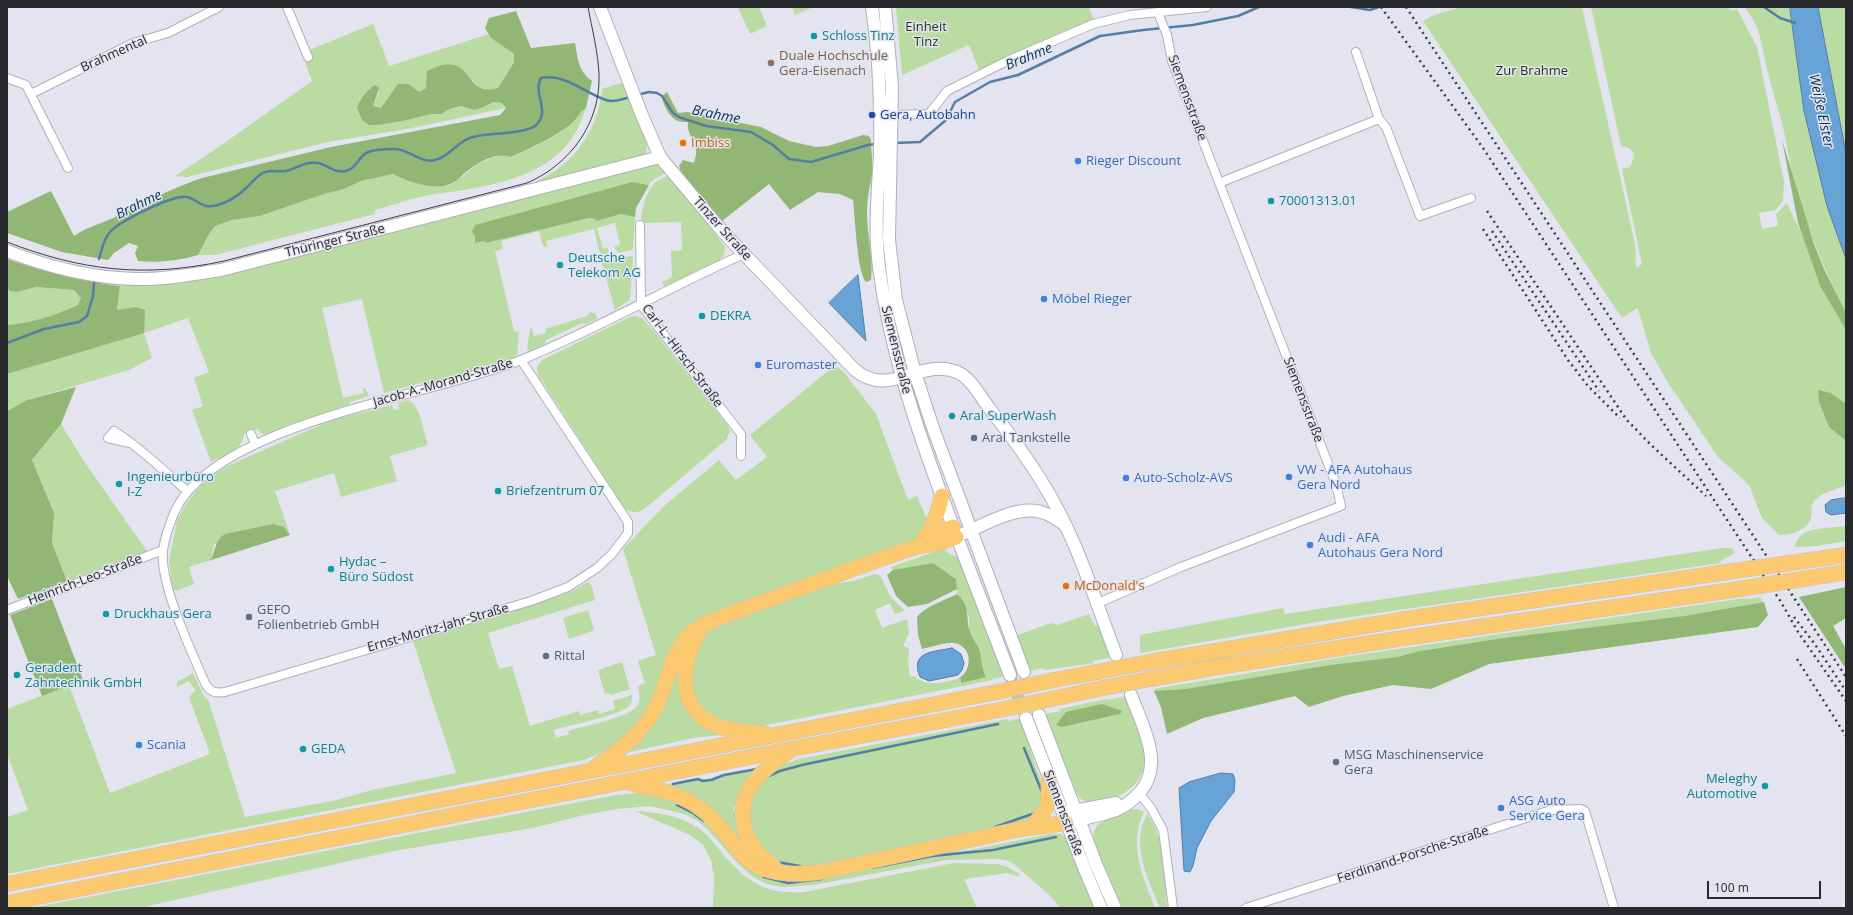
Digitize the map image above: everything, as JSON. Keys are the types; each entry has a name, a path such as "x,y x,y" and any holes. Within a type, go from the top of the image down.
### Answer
{"highway":[{"path":"922,541 935,522 942,496"},
{"path":"588,771 634,738 644,726 653,713 661,696 671,661 676,650 690,634 726,616 922,541 955,532"},
{"path":"7,884 775,736 1144,663 1406,619 1846,555"},
{"path":"7,903 791,749 1004,709 1150,679 1405,638 1841,573"},
{"path":"705,626 690,650 686,660 684,673 688,696 694,708 705,719 718,726 775,736"},
{"path":"781,873 766,862 752,846 744,828 743,815 745,801 750,788 758,777 791,749"},
{"path":"1036,822 1048,804 1049,778"},
{"path":"625,782 674,794 688,800 713,818 741,853 751,862 767,870 793,874 825,871 1071,817"},
{"path":"1020,829 1036,822 1071,817"}],"main road":[{"name":"Tinzer Straße","path":"600,7 660,157 718,226 855,370 869,379 883,381 915,373"},
{"name":"Siemensstraße","path":"872,7 886,115"},
{"name":"Siemensstraße","path":"885,7 891,56 886,115 885,154 877,220 879,265 892,340 916,424 955,532 1010,675"},
{"name":"Siemensstraße","path":"885,154 891,264 896,300 915,373 942,453 1024,672"},
{"name":"Thüringer Straße","path":"7,251 39,262 102,276 137,279 168,278 221,270 660,157"},
{"name":"Siemensstraße","path":"915,373 948,370 962,375 968,379 1007,432 1055,504 1065,525 1116,655"},
{"path":"883,381 907,393"},
{"path":"1042,512 1045,500 1044,487"},
{"path":"955,532 971,530 1016,513 1030,510 1042,512 1065,525"},
{"name":"Siemensstraße","path":"1071,817 1116,810 1132,800 1139,793 1148,779 1151,771 1150,748 1131,695"},
{"name":"Siemensstraße","path":"1040,715 1101,908"},
{"name":"Siemensstraße","path":"1026,718 1049,778 1071,817 1115,908"}],"street":[{"name":"Brahmental","path":"31,94 133,43 168,33 219,7"},
{"path":"287,7 308,57"},
{"path":"886,115 929,114 948,91 1062,36 1098,23 1130,15 1160,16 1207,7"},
{"name":"Siemensstraße","path":"1096,604 1181,567 1341,506 1336,484 1172,61 1167,35 1160,16"},
{"path":"1356,52 1379,118 1386,127 1420,216 1472,198"},
{"path":"7,78 26,85 68,168"},
{"path":"1219,183 1379,118"},
{"name":"Carl-L.-Hirsch-Straße","path":"640,225 641,305 741,434 741,456"},
{"name":"Jacob-A.-Morand-Straße","path":"218,693 211,691 206,685 182,626 168,587 164,570 163,550 168,528 176,509 187,491 203,475 217,464 255,444 324,417 474,376 521,360 641,305 744,254"},
{"name":"Ernst-Moritz-Jahr-Straße","path":"218,693 531,601 568,587 597,568 611,555 628,533 628,522 521,360"},
{"path":"251,434 255,444"},
{"path":"130,443 187,491"},
{"name":"Heinrich-Leo-Straße","path":"7,610 163,550"},
{"path":"1139,793 1151,808 1163,830 1173,908"},
{"name":"Ferdinand-Porsche-Straße","path":"1246,908 1551,810 1581,809 1584,811 1614,908"}],"green space":[{"path":"738,7 759,7 767,26 750,34"},
{"path":"792,7 811,7 811,8 795,15"},
{"name":"Einheit Tinz","path":"896,7 1089,7 1094,20 1063,31 979,70 969,45 902,75"},
{"name":"Zur Brahme","path":"1462,7 1582,7 1635,244 1636,268 1642,264 1622,169 1630,167 1634,153 1629,148 1621,146 1591,7 1727,7 1732,11 1737,9 1757,47 1784,182 1783,200 1776,210 1759,213 1762,229 1778,226 1776,214 1787,203 1804,239 1820,286 1846,330 1846,404 1828,392 1819,402 1829,427 1846,441 1846,485 1825,493 1813,502 1812,516 1806,526 1802,529 1792,533 1779,535 1762,518 1749,485 1718,457 1667,381 1651,353 1638,309 1637,308 1622,318 1423,21 1434,15"},
{"path":"1744,7 1790,7 1804,111 1827,206 1846,259 1846,313 1823,264 1804,213 1793,178 1783,127 1761,40 1755,23"},
{"path":"1818,7 1846,7 1846,153"},
{"path":"516,11 531,48 575,43 581,69 592,81 586,108 571,124 549,138 510,157 499,156 486,159 469,169 450,184 441,186 427,186 412,182 393,174 361,181 344,189 324,194 260,216 232,220 215,226 198,255 168,261 138,261 135,253 138,246 129,243 114,253 108,260 62,252 7,233 7,212 51,191 74,236 88,228 111,219 167,192 202,178 331,147 500,115 506,108 502,103 493,102 474,110 461,106 450,109 441,114 431,114 402,121 369,125 362,120 357,108 364,95 375,85 379,88 373,106 381,108 398,84 409,84 419,92 426,88 427,71 447,64 460,68 477,86 489,90 498,88 514,62 514,54 491,38 485,28 489,18"},
{"path":"373,24 389,66 489,34 491,38 514,54 514,61 498,88 484,89 473,82 466,74 426,88 419,92 409,84 398,84 381,108 373,106 379,92 370,88 366,95 359,100 369,124 390,123 431,114 441,114 450,109 461,106 474,110 493,102 502,103 506,108 407,129 328,142 187,177 175,176 312,81 302,53"},
{"path":"623,82 634,112 646,135 648,142 646,153 638,158 527,187 564,164 572,157 585,140 595,120 601,100 602,89"},
{"path":"667,92 678,113 687,112 761,127 789,141 816,147 828,146 863,135 869,136 871,140 872,176 867,205 867,218 872,262 871,280 866,282 860,268 853,200 840,194 818,192 790,210 769,184 722,221 684,180 679,166 683,160 694,163 696,150 689,132 688,122 675,119 669,114 665,107 662,96"},
{"path":"586,108 578,128 567,145 553,158 520,176 481,187 417,198 375,210 375,214 215,255 198,255 215,226 232,220 260,216 324,194 344,189 361,181 393,174 424,185 449,185 473,168 491,158 525,150 547,140 560,132"},
{"path":"1782,140 1814,244 1824,269 1846,313 1846,330 1820,286 1798,223"},
{"path":"655,164 667,172 653,180 649,185 632,182 475,225 475,243 485,241 486,243 589,218 595,219 596,221 621,214 635,217 633,249 631,250 618,253 614,247 620,245 615,223 597,228 603,249 608,248 608,256 601,258 594,229 546,241 548,247 543,246 539,231 501,241 503,249 495,251 514,331 519,332 517,355 498,364 423,385 421,383 384,393 362,299 322,308 343,398 364,393 363,388 365,388 369,396 350,402 349,405 267,435 262,434 258,429 244,434 243,440 237,448 211,462 192,410 203,406 194,378 209,372 188,318 144,333 152,358 129,370 27,400 7,411 7,374 42,363 135,307 117,311 120,286 128,283 152,283"},
{"path":"670,175 725,247 725,253 719,260 705,269 665,287 662,282 672,277 671,251 682,250 681,222 642,223 641,219 643,207 650,189 656,182"},
{"path":"632,182 649,185 636,208 635,217 621,214 596,221 595,219 589,218 486,243 485,241 475,243 475,236 472,232 475,225"},
{"path":"630,256 633,257 630,300 615,310 602,263"},
{"path":"7,259 63,276 120,286 117,310 135,307 145,310 144,333 7,374 7,325 44,318 61,312 78,305 81,298 74,290 36,287 17,292 9,291 7,280"},
{"path":"7,285 9,291 17,292 36,287 74,290 81,298 79,305 62,312 44,318 7,325"},
{"path":"590,312 596,314 597,319 586,324 583,323 546,340 545,344 529,351 527,349 530,329 532,328 534,336 546,333 545,329 587,316"},
{"path":"636,316 643,319 653,330 728,426 730,431 726,440 648,506 640,511 633,512 626,510 538,375 537,366 542,360 630,317"},
{"path":"834,366 843,371 876,414 908,500 917,496 928,522 917,539 696,624 647,717 611,749 584,760 7,874 7,817 28,810 7,754 7,709 69,685 110,793 210,754 189,697 196,690 188,681 177,687 177,682 193,673 204,696 208,699 245,817 337,800 372,790 456,773 413,641 553,598 574,590 588,582 592,586 595,600 488,633 499,669 512,666 530,726 579,711 580,715 598,710 599,714 615,709 613,701 632,695 632,700 628,707 614,714 554,730 556,738 569,734 568,731 616,718 633,710 638,705 640,696 638,686 645,683 638,661 656,655 623,549 664,506 719,460 736,480 767,457 750,435"},
{"path":"76,387 61,424 32,460 54,513 52,543 67,581 18,599 7,576 7,411 27,400"},
{"path":"1818,390 1831,393 1846,404 1846,441 1829,427 1819,402"},
{"path":"408,400 416,407 419,413 428,445 390,456 397,481 341,497 334,473 275,491 290,535 284,527 214,544 212,558 208,561 189,567 194,584 176,591 172,588 169,560 177,521 186,504 201,485 223,468 335,419 392,405 394,410 399,409 398,403"},
{"path":"61,424 85,463 147,551 67,581 52,543 54,513 32,460"},
{"path":"273,524 284,527 290,535 208,561 212,558 215,547 225,534"},
{"path":"1846,526 1846,541 1816,546 1795,547 1797,540 1808,531"},
{"path":"945,548 947,552 955,556 959,555 1006,676 992,679 993,680 757,727 732,726 702,710 689,683 700,638 716,625 825,585 854,581 875,574 880,575 890,596 905,611 895,614 890,603 875,610 882,628 907,619 909,633 903,646 909,648 908,664 910,677 914,676 920,680 930,683 941,683 958,679 961,679 961,682 986,677 982,670 978,648 969,629 969,617 963,599 957,594 956,579 933,563 893,570 891,567"},
{"path":"1722,548 1732,548 1735,553 1720,561 1721,563 1317,622 1141,653 1140,651 1140,635 1283,608 1285,614"},
{"path":"933,563 956,579 957,589 927,604 908,607 896,596 887,575 893,570"},
{"path":"1846,587 1846,618 1833,626 1846,649 1846,669 1799,597"},
{"path":"957,594 966,606 969,629 979,649 983,670 986,677 961,683 961,679 958,679 966,670 969,659 965,649 960,645 950,643 922,649 918,635 917,617 931,606"},
{"path":"1760,597 1763,602 1684,616 1503,638 1420,651 1397,657 1330,665 1185,689 1154,691 1154,689 1343,657"},
{"path":"52,599 83,680 42,696 10,615"},
{"path":"1764,602 1768,615 1758,627 1489,664 1431,689 1393,685 1343,696 1309,707 1295,696 1203,718 1167,734 1161,707 1154,691 1185,689 1330,665 1397,657 1420,651 1503,638 1684,616"},
{"path":"588,610 594,629 590,632 569,639 563,618"},
{"path":"1089,614 1095,626 1101,624 1113,657 1093,661 1094,663 1029,671 1015,636 1051,623 1057,625"},
{"path":"681,651 681,683 721,732 720,735 693,738 626,753"},
{"path":"622,662 630,689 611,695 610,693 605,694 598,670"},
{"path":"1127,696 1144,742 1144,767 1137,781 1127,791 1104,801 1088,803 1080,798 1074,789 1045,714 1060,711 1060,709","holes":["1122,711 1120,714 1062,727"]},
{"path":"1102,704 1122,711 1120,714 1062,727 1056,725 1066,712"},
{"path":"1022,718 1046,800 1031,819 809,869 780,866 749,833 750,794 776,767 799,759 1008,719 1008,721"},
{"path":"764,766 740,806 734,806 733,810 739,815 756,858 663,785 699,778 702,780"},
{"path":"654,793 683,802 759,871 970,850 1050,834 1061,834 1068,840 1096,908 1061,908 1049,895 1014,864 1006,860 995,859 946,860 814,885 782,887 767,884 753,877 740,866 698,821 684,814 650,806 617,809 584,815 533,828 394,851 139,908 31,908 557,806 617,795"},
{"path":"1129,809 1138,809 1144,812 1139,824 1137,849 1142,873 1155,908 1122,908 1094,842 1093,835 1099,824 1110,817"},
{"path":"635,811 673,816 699,828 731,863 748,878 757,884 778,891 804,892 954,863 997,864 1008,867 1019,874 1020,877 1007,873 964,879 977,908 713,908 714,876 711,860 703,845 690,835"},
{"path":"1147,814 1158,835 1161,847 1165,871 1167,908 1160,908 1146,873 1140,849 1142,825"}],"water":[{"name":"Weiße Elster","path":"1790,7 1818,7 1846,153 1846,259 1827,206 1804,111"},
{"path":"858,275 866,341 829,303"},
{"path":"1846,498 1846,513 1831,515 1826,512 1825,505 1831,500"},
{"path":"952,648 961,654 964,663 962,670 958,675 929,681 920,677 917,668 921,657 931,652"},
{"path":"1221,773 1233,774 1235,780 1234,792 1211,821 1197,848 1190,872 1184,871 1179,788 1189,782"}],"waterway":[{"name":"Brahme","path":"895,143 920,142 946,120 955,102 990,82 1018,75 1100,36 1193,25 1238,16 1259,7"},
{"name":"Brahme","path":"1351,7 1370,10 1379,7"},
{"name":"Brahme","path":"1764,7 1780,18 1795,23"},
{"name":"Brahme","path":"99,259 106,238 116,227 135,216 170,200 180,197 187,197 204,205 218,205 233,198 260,175 267,171 286,171 306,164 318,163 343,172 352,168 362,156 368,152 382,149 405,151 430,161 445,156 463,141 473,137 530,129 540,121 542,115 539,90 541,78 558,78 609,101 630,97"},
{"name":"Brahme","path":"637,95 649,92 657,93 662,96 673,113 679,117 706,126 751,132 773,145 789,159 811,162 876,144"},
{"name":"Brahme","path":"7,343 44,329 79,322 87,316 93,296 94,283"},
{"path":"769,776 780,771 802,765 998,724"},
{"path":"1024,748 1042,792"},
{"path":"673,784 698,779 703,781 711,780 724,775 757,769"},
{"path":"677,805 693,813 704,821"},
{"path":"995,827 1035,813"},
{"path":"872,868 932,856 993,850 1056,837"},
{"path":"777,862 800,866"},
{"path":"764,877 788,883 822,879"}],"tunnel":[{"path":"1010,675 1024,713"}],"tram line":[{"path":"7,242 61,260 114,269 140,270 195,266 224,261 527,183 543,175 570,153 589,125 595,109 599,74 588,7"}],"railway":[{"path":"1381,7 1483,148 1781,602 1798,632 1846,701"},
{"path":"1406,7 1846,677"},
{"path":"1487,211 1626,419 1650,444 1706,496"},
{"path":"1483,229 1568,360 1588,386 1620,418"},
{"path":"1492,231 1599,391"},
{"path":"1794,617 1814,643 1846,691"},
{"path":"1797,659 1846,736"}],"place":[{"name":"Schloss Tinz","path":"814,36"},
{"name":"Duale Hochschule Gera-Eisenach","path":"771,63"},
{"name":"Gera, Autobahn","path":"872,115"},
{"name":"Imbiss","path":"683,143"},
{"name":"Rieger Discount","path":"1078,161"},
{"name":"70001313.01","path":"1271,201"},
{"name":"Deutsche Telekom AG","path":"560,265"},
{"name":"Möbel Rieger","path":"1044,299"},
{"name":"DEKRA","path":"702,316"},
{"name":"Euromaster","path":"758,365"},
{"name":"Aral SuperWash","path":"952,416"},
{"name":"Aral Tankstelle","path":"974,438"},
{"name":"VW - AFA Autohaus Gera Nord","path":"1289,477"},
{"name":"Auto-Scholz-AVS","path":"1126,478"},
{"name":"Ingenieurbüro I-Z","path":"119,484"},
{"name":"Briefzentrum 07","path":"498,491"},
{"name":"Audi - AFA Autohaus Gera Nord","path":"1310,545"},
{"name":"Hydac – Büro Südost","path":"331,569"},
{"name":"McDonald's","path":"1066,586"},
{"name":"Druckhaus Gera","path":"106,614"},
{"name":"GEFO Folienbetrieb GmbH","path":"249,617"},
{"name":"Rittal","path":"546,656"},
{"name":"Geradent Zahntechnik GmbH","path":"17,675"},
{"name":"Scania","path":"139,745"},
{"name":"GEDA","path":"303,749"},
{"name":"MSG Maschinenservice Gera","path":"1336,762"},
{"name":"Meleghy Automotive","path":"1765,786"},
{"name":"ASG Auto Service Gera","path":"1501,808"}]}
